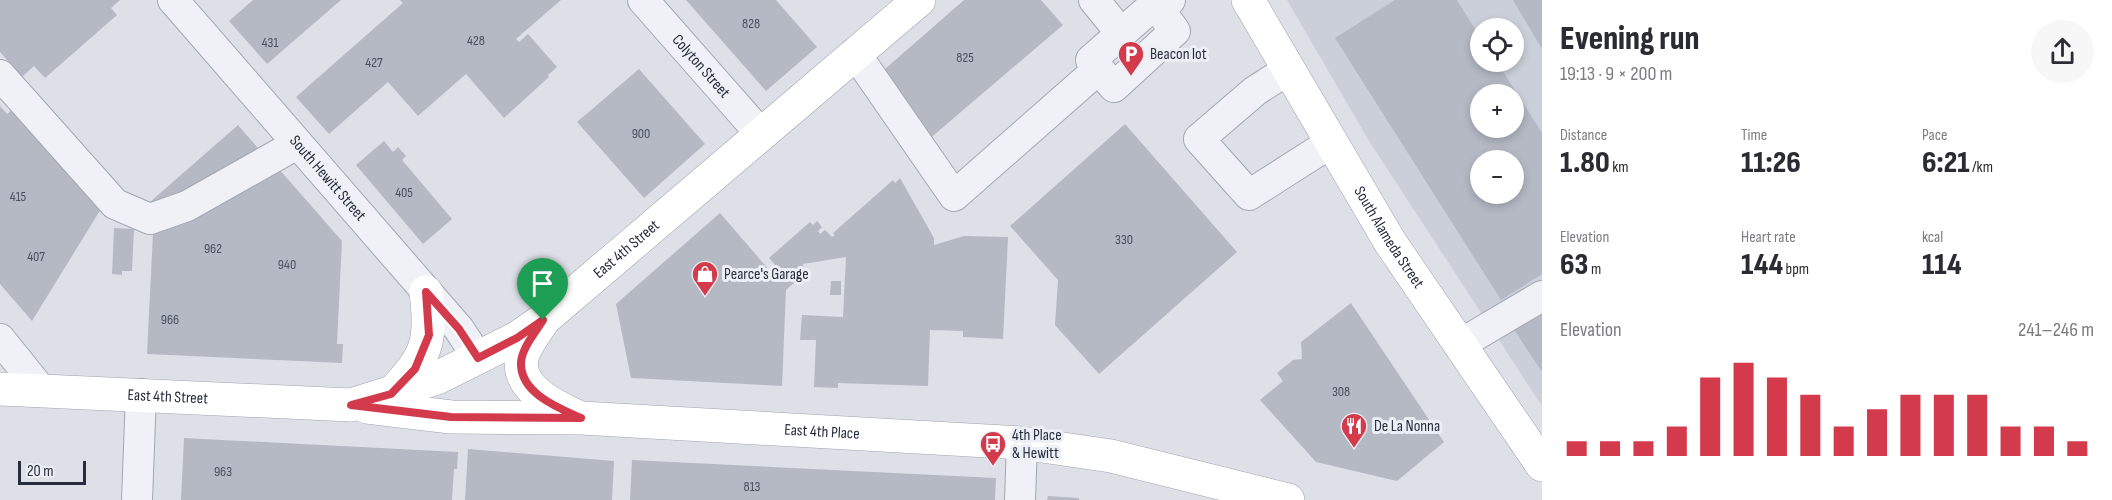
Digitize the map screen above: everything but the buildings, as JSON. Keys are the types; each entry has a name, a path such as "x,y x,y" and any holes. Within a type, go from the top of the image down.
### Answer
{"main road":[{"name":"East 4th Street","path":"0,389 351,405 437,378 517,338 543,320 919,0"},
{"name":"South Alameda Street","path":"1248,0 1390,242 1542,465"},
{"path":"391,394 415,369 425,348 430,321 426,292"},
{"path":"543,320 523,353 520,366 529,384 546,402 581,418"},
{"name":"East 4th Place","path":"351,405 451,417 581,418 1022,443 1111,456 1288,500"}],"street":[{"name":"South Hewitt Street","path":"173,0 459,329 478,358"},
{"name":"Colyton Street","path":"643,0 760,133"},
{"path":"1094,0 1121,33"},
{"path":"855,53 954,196 1100,83 1175,31 1158,1 1091,60 1100,83"},
{"path":"1289,69 1255,91 1199,139 1249,195 1332,142"},
{"path":"0,75 115,204 150,219 187,206 297,144"},
{"path":"1460,345 1542,296"},
{"path":"0,339 41,390"},
{"path":"137,500 141,394"},
{"path":"1020,500 1022,443"}],"shaded area":[{"path":"1287,0 1542,0 1542,406 1369,141"}],"place":[{"name":"Beacon lot","path":"1131,77"},
{"name":"Pearce's Garage","path":"705,297"},
{"name":"De La Nonna","path":"1354,449"},
{"name":"4th Place & Hewitt","path":"993,467"}],"route":[{"path":"426,292 459,329 478,358 517,338 543,320 523,353 520,366 529,384 546,402 581,418 451,417 351,405 391,394 415,369 429,335 430,321 426,292"}]}
